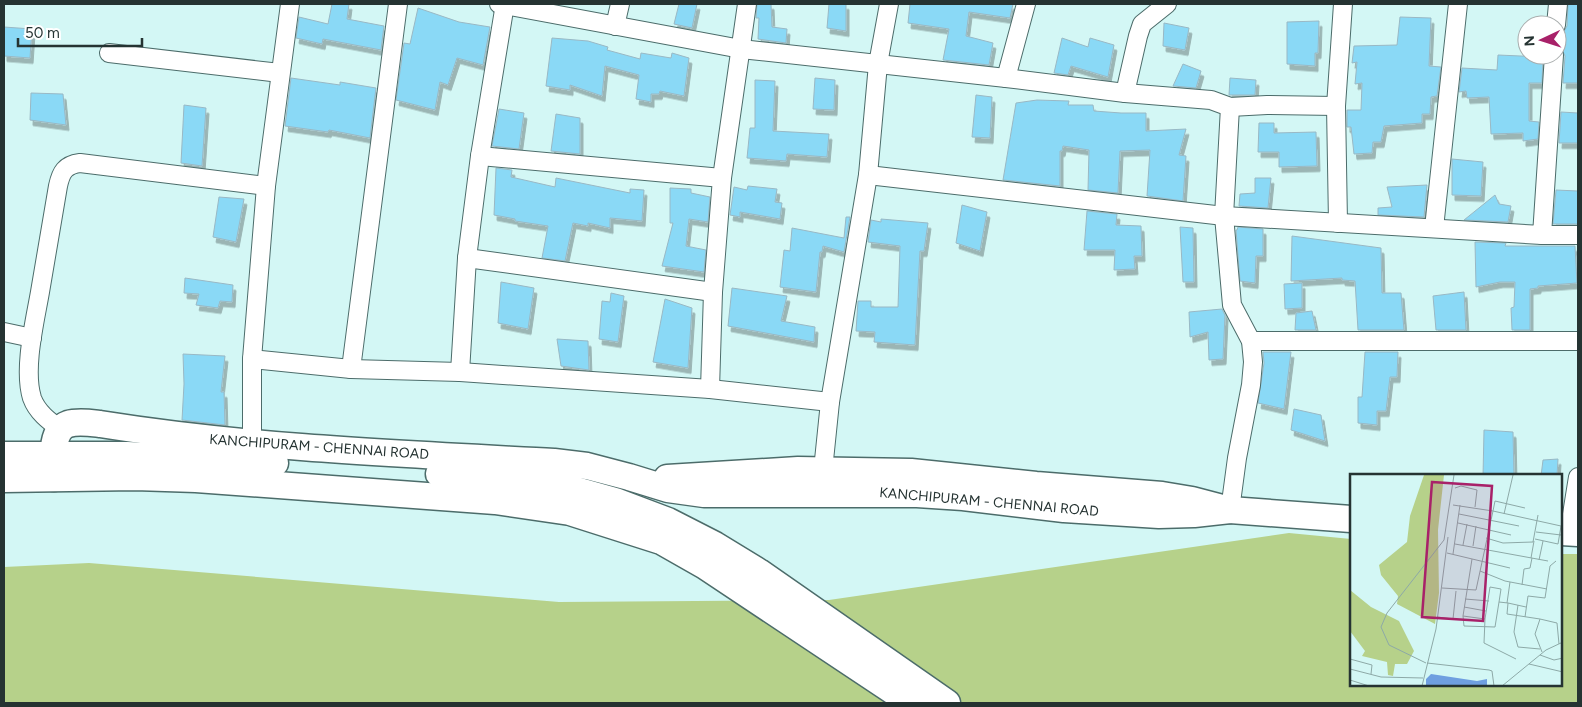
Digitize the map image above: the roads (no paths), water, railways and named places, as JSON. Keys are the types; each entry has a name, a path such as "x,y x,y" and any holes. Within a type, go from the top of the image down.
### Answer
{"main road":[{"name":"KANCHIPURAM - CHENNAI ROAD","path":"60,429 69,424 100,424 252,443 336,450 554,462 587,466 668,489 704,494 917,494 963,497 1064,510 1159,515 1230,510"},
{"path":"54,467 56,438 60,429"},
{"path":"4,455 54,467 136,477 196,479 475,499 570,512 612,512 668,521 715,545 760,572 947,703"},
{"path":"4,479 54,467"},
{"name":"KANCHIPURAM - CHENNAI ROAD","path":"629,477 661,478 823,470 911,472 1036,486 1162,495 1192,500 1230,510 1350,520"},
{"path":"612,512 746,592 911,703"}],"street":[{"path":"252,443 252,359 266,186 290,4"},
{"path":"352,368 398,4"},
{"path":"460,372 467,258 503,4 741,50 1006,78 1125,94 1211,100 1230,107 1266,105 1336,106"},
{"path":"615,26 620,4"},
{"path":"710,389 714,292 722,178 747,4"},
{"path":"823,470 830,402 868,175 878,64 889,4"},
{"path":"1006,78 1026,4"},
{"path":"1125,94 1142,24 1167,4"},
{"path":"1338,223 1336,106 1342,4"},
{"path":"1434,228 1458,4"},
{"path":"109,53 280,73"},
{"path":"1542,235 1553,65"},
{"path":"1230,107 1224,216 1232,305 1251,341 1253,362 1252,379 1237,458 1230,510"},
{"path":"480,156 722,178"},
{"path":"60,429 38,410 32,399 30,368 32,338 58,186 64,169 72,164 80,163 266,186"},
{"path":"868,175 1224,216 1542,235 1578,235"},
{"path":"467,258 714,292"},
{"path":"4,332 32,338"},
{"path":"1251,341 1578,341"},
{"path":"252,359 352,368 460,372 710,389 830,402"},
{"path":"1569,532 1578,477"}]}
